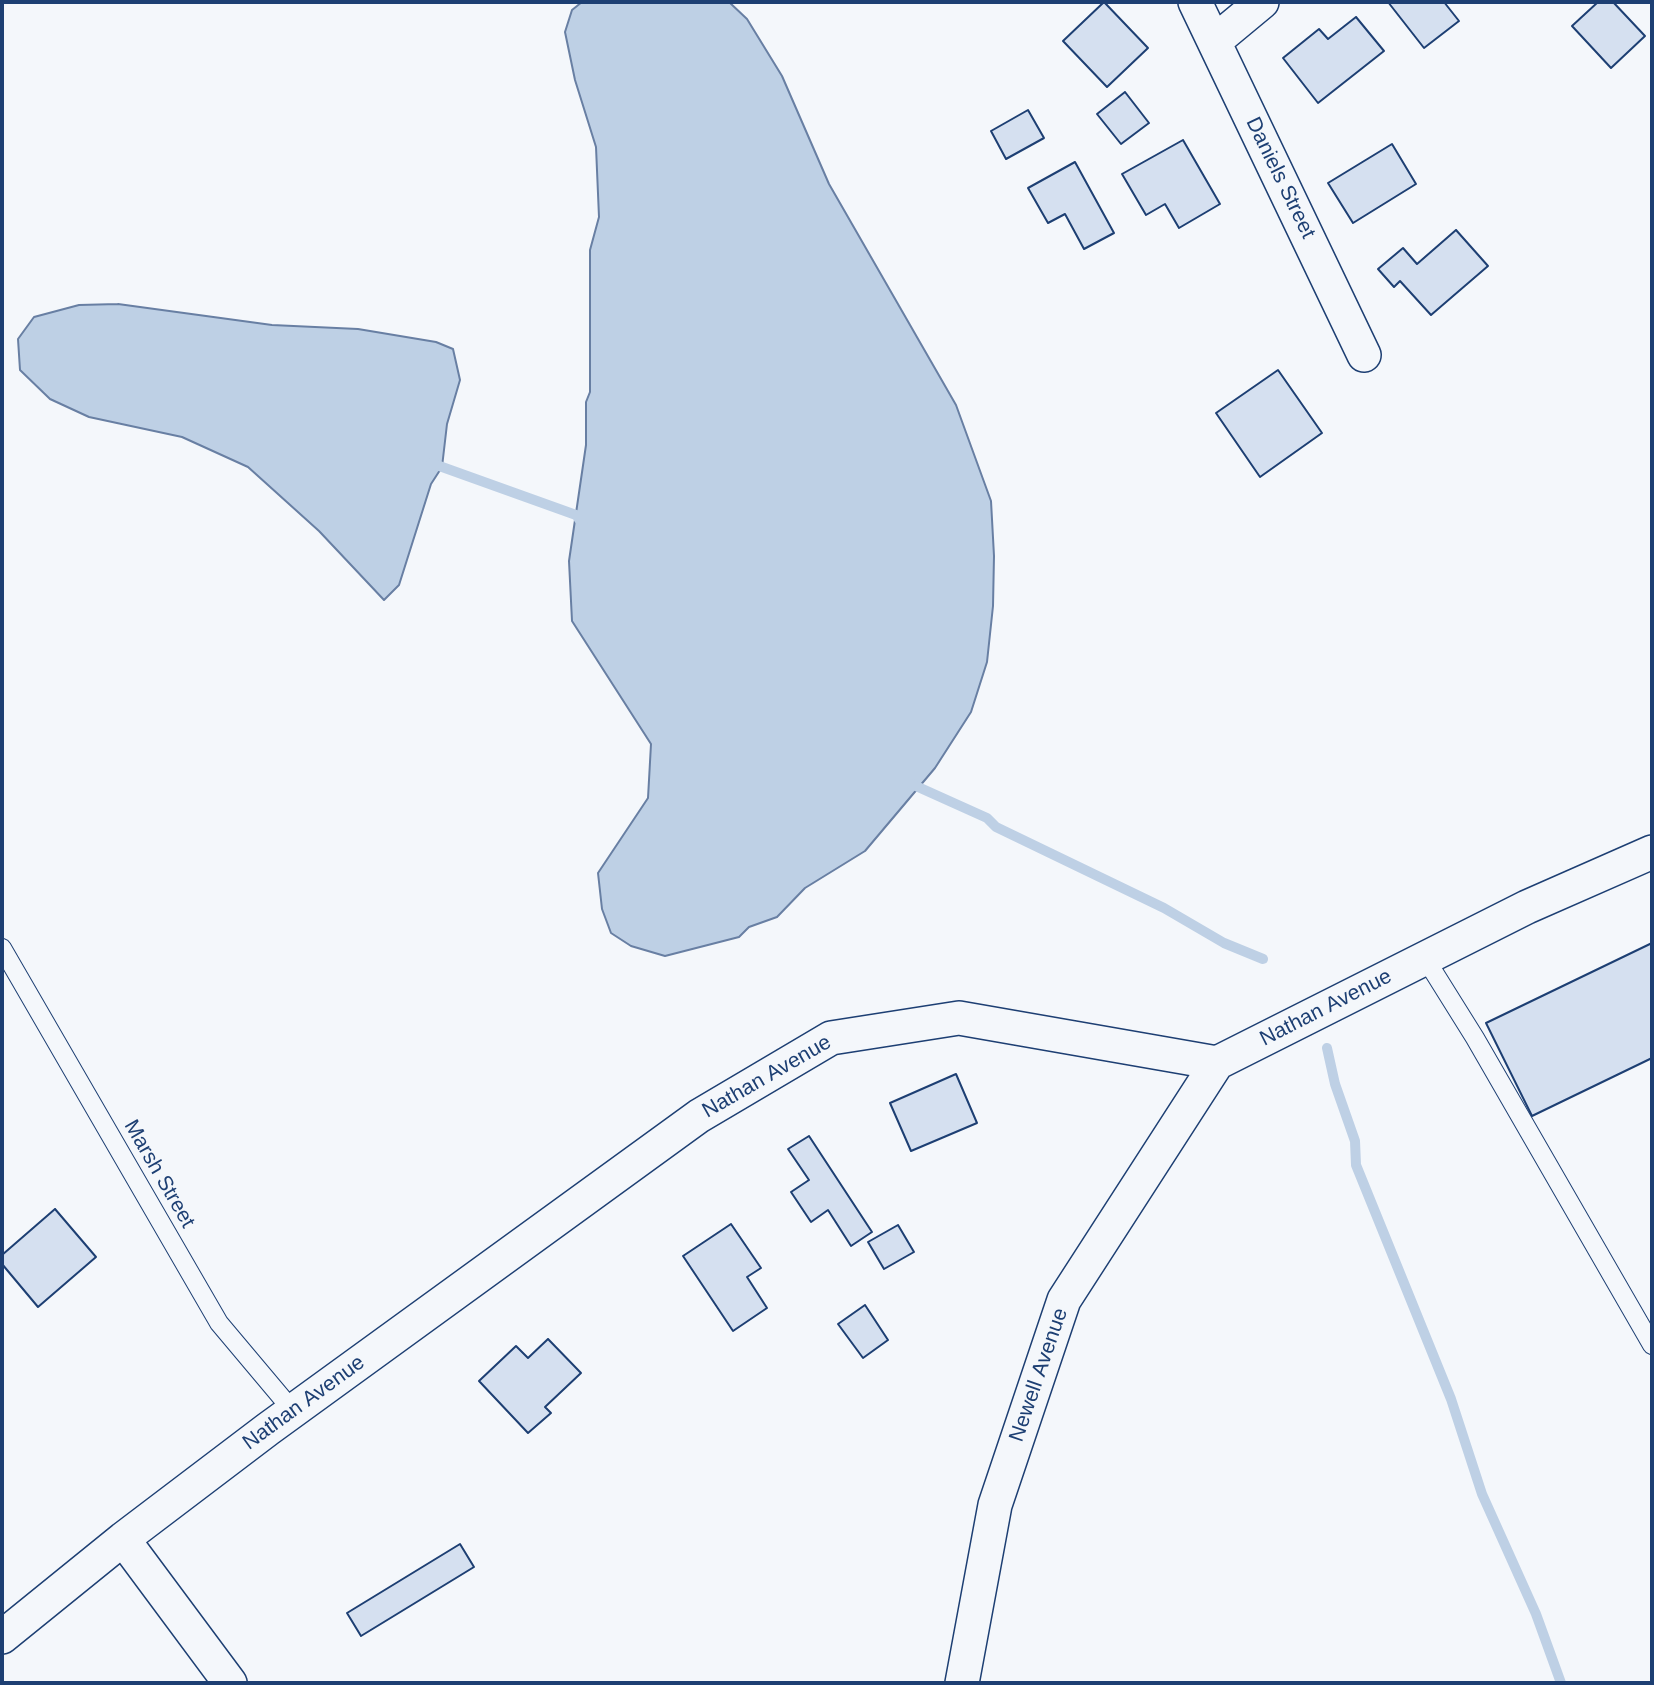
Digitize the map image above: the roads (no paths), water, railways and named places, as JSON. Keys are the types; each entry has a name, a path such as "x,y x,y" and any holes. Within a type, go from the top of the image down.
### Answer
{"street":[{"name":"Daniels Street","path":"1195,2 1364,355"},
{"path":"1214,41 1262,2"},
{"name":"Nathan Avenue","path":"2,1637 123,1539 293,1411 699,1116 831,1038 959,1018 1217,1063 1527,906 1652,852"},
{"name":"Newell Avenue","path":"962,1683 995,1505 1064,1300 1217,1063"},
{"path":"123,1539 230,1683"}],"lane":[{"name":"Marsh Street","path":"2,948 219,1323 293,1411"},
{"path":"1425,958 1475,1038 1652,1345"}],"water":[{"path":"582,2 729,2 747,19 782,76 829,184 956,405 991,501 993,606 987,662 971,712 935,768 865,851 805,888 777,917 749,927 739,937 665,956 631,946 611,933 602,909 598,873 648,798 651,744 572,621 569,561 586,445 586,402 590,392 590,250 599,217 596,147 575,80 565,32 572,10"},
{"path":"118,304 272,325 358,329 436,342 453,349 460,380 447,424 442,467 431,484 399,585 384,600 319,531 248,467 182,437 89,417 50,399 20,370 18,339 34,317 79,305"}],"waterway":[{"path":"431,463 576,515 583,525"},
{"path":"907,782 987,818 996,827 1164,908 1224,943 1263,959"},
{"path":"1327,1048 1335,1084 1355,1141 1356,1165 1451,1399 1482,1494 1536,1614 1561,1683"}]}
